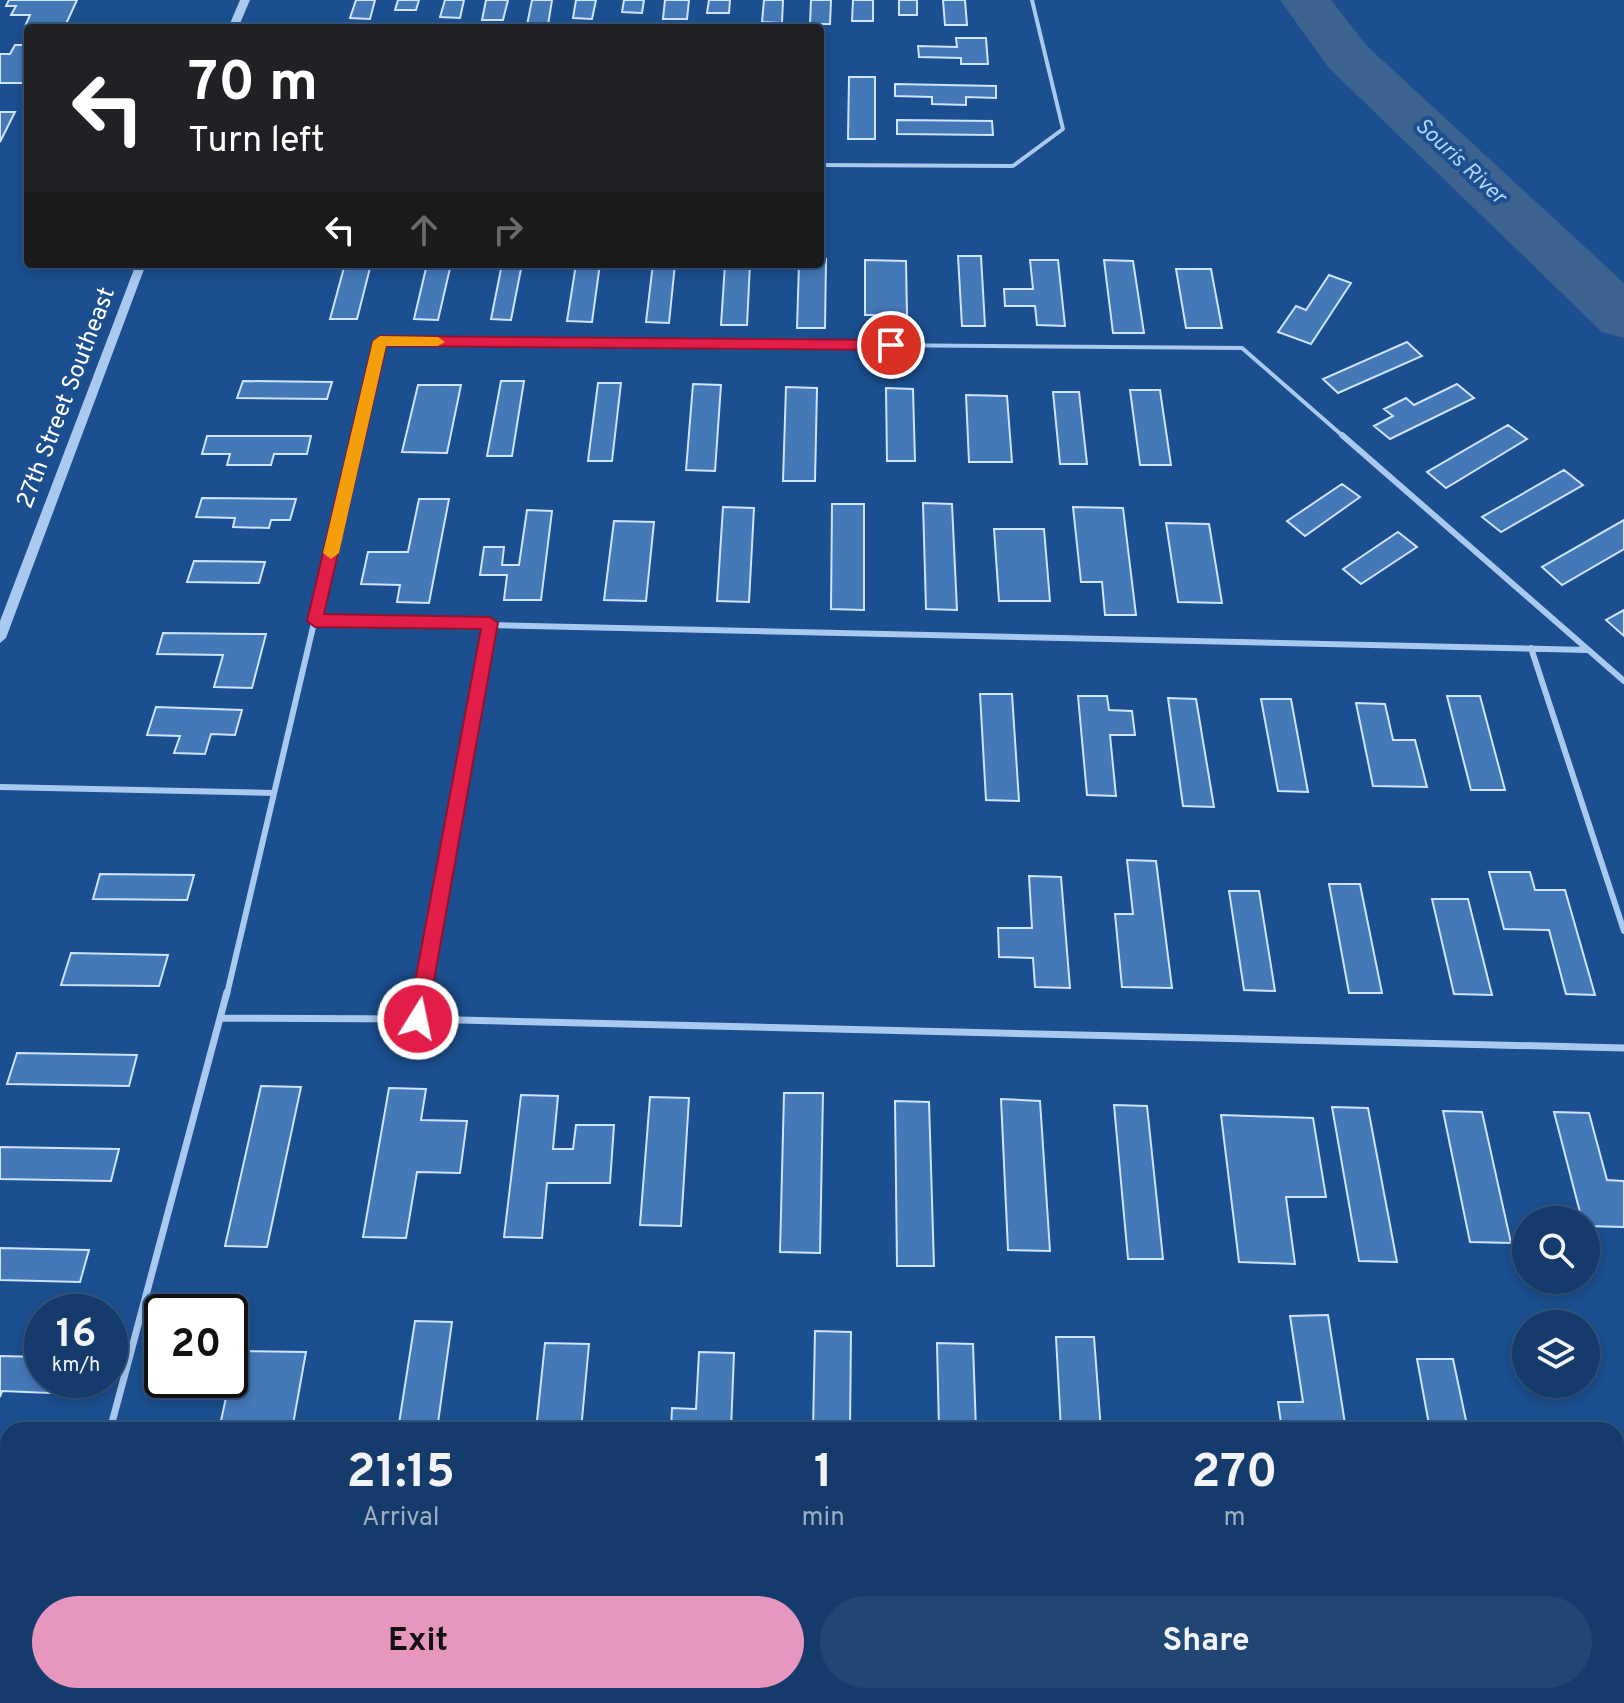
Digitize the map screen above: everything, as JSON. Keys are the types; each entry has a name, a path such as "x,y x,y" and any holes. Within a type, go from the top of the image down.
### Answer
{"street":[{"path":"235,24 245,0"},
{"name":"27th Street Southeast","path":"0,638 139,268"}],"lane":[{"path":"824,165 1013,166 1063,129 1032,0"},
{"path":"112,1422 221,1018 380,341 1242,348 1624,681"},
{"path":"315,621 1588,650"},
{"path":"418,1019 490,623"},
{"path":"1531,648 1624,931"},
{"path":"0,787 274,793"},
{"path":"221,1018 418,1019 1624,1048"}],"building":[{"path":"9,0 77,0 66,24 26,24 30,15 11,15 16,6 6,6"},
{"path":"356,0 375,0 370,19 350,18"},
{"path":"398,0 419,0 416,10 395,10"},
{"path":"445,0 464,0 460,18 440,17"},
{"path":"486,0 508,0 503,20 482,20"},
{"path":"532,0 552,0 548,24 527,24"},
{"path":"576,0 596,0 592,19 573,18"},
{"path":"624,0 644,0 642,13 622,12"},
{"path":"665,0 689,0 687,19 663,19"},
{"path":"709,0 730,0 729,13 707,13"},
{"path":"764,0 783,0 782,23 762,22"},
{"path":"811,0 831,0 830,24 810,24"},
{"path":"853,0 873,0 873,21 852,21"},
{"path":"899,0 917,0 917,15 899,15"},
{"path":"943,0 965,0 967,25 945,25"},
{"path":"956,38 986,38 988,64 961,64 961,58 919,57 918,46 957,47"},
{"path":"15,45 24,45 24,83 0,83 0,54 10,54"},
{"path":"849,77 875,77 875,139 848,139"},
{"path":"895,84 996,86 996,98 966,97 966,105 932,104 932,97 895,96"},
{"path":"0,112 15,112 0,142"},
{"path":"897,120 992,121 993,135 897,134"},
{"path":"958,256 981,256 985,326 962,326"},
{"path":"826,259 825,328 797,328 799,268 824,268"},
{"path":"865,260 906,261 907,315 865,315"},
{"path":"1030,260 1058,260 1065,326 1037,325 1035,306 1005,306 1004,289 1033,289"},
{"path":"1104,260 1133,261 1144,333 1113,333"},
{"path":"344,268 370,268 357,319 330,319"},
{"path":"426,268 450,268 438,320 414,319"},
{"path":"501,268 521,268 511,320 491,319"},
{"path":"575,268 599,268 592,322 567,321"},
{"path":"653,268 675,268 669,323 646,322"},
{"path":"725,268 750,268 747,325 721,325"},
{"path":"1176,269 1211,269 1222,328 1186,328"},
{"path":"1329,275 1351,283 1311,344 1278,332 1296,306 1306,310"},
{"path":"1407,342 1422,356 1338,393 1323,379"},
{"path":"243,381 332,382 327,399 237,398"},
{"path":"501,381 524,381 512,456 487,456"},
{"path":"598,383 621,383 612,461 588,461"},
{"path":"693,384 721,385 715,471 686,470"},
{"path":"1457,384 1474,398 1390,439 1374,426 1393,416 1384,409 1406,398 1414,405"},
{"path":"418,385 461,385 447,453 402,452"},
{"path":"786,387 817,388 815,481 783,481"},
{"path":"886,388 913,389 915,461 887,461"},
{"path":"1130,390 1160,390 1171,465 1140,465"},
{"path":"1053,392 1079,392 1087,464 1060,464"},
{"path":"966,395 1007,396 1012,462 969,462"},
{"path":"1508,425 1527,439 1446,488 1427,472"},
{"path":"207,436 311,436 307,454 274,454 271,465 227,465 230,454 202,454"},
{"path":"1564,470 1583,485 1501,532 1482,517"},
{"path":"1342,484 1360,497 1305,536 1287,521"},
{"path":"202,498 296,499 290,520 271,520 269,528 233,527 235,518 196,517"},
{"path":"419,499 449,499 429,603 397,602 400,585 361,584 368,552 408,552"},
{"path":"923,503 952,504 957,610 926,609"},
{"path":"832,504 864,504 864,610 831,609"},
{"path":"723,507 754,508 749,602 717,601"},
{"path":"1073,507 1123,508 1136,615 1105,615 1102,582 1081,582"},
{"path":"527,510 552,511 541,600 504,600 507,575 480,575 484,547 504,547 502,565 519,565"},
{"path":"1624,520 1624,549 1562,585 1542,567"},
{"path":"614,521 654,522 646,601 604,600"},
{"path":"1166,523 1209,524 1222,603 1178,602"},
{"path":"994,529 1044,529 1050,601 999,601"},
{"path":"1398,532 1417,547 1361,584 1343,569"},
{"path":"194,561 265,562 259,583 187,582"},
{"path":"1624,610 1624,636 1606,620"},
{"path":"163,633 266,634 252,688 214,687 223,655 157,654"},
{"path":"980,694 1012,694 1019,801 986,800"},
{"path":"1078,696 1107,696 1109,710 1132,711 1135,735 1110,735 1116,796 1087,795"},
{"path":"1447,696 1480,696 1505,790 1471,790"},
{"path":"1168,698 1196,699 1214,807 1183,806"},
{"path":"1261,699 1291,699 1308,792 1278,791"},
{"path":"1356,703 1385,704 1393,740 1415,740 1427,787 1373,786"},
{"path":"156,707 242,710 235,735 211,734 205,754 174,753 180,736 147,735"},
{"path":"1127,860 1156,861 1172,988 1122,987 1115,914 1133,914"},
{"path":"1489,872 1530,872 1535,890 1565,890 1595,995 1566,994 1549,930 1504,929"},
{"path":"100,874 194,875 187,900 93,899"},
{"path":"1029,876 1061,877 1070,988 1035,987 1033,958 999,957 998,928 1032,928"},
{"path":"1329,884 1360,884 1382,993 1349,993"},
{"path":"1229,891 1259,891 1275,991 1244,990"},
{"path":"1432,899 1468,899 1492,995 1454,994"},
{"path":"71,953 168,955 159,986 61,985"},
{"path":"17,1053 137,1055 129,1086 7,1084"},
{"path":"261,1086 301,1087 267,1247 225,1246"},
{"path":"389,1088 426,1089 421,1120 467,1121 460,1173 417,1172 406,1238 363,1237"},
{"path":"784,1093 823,1093 820,1253 780,1252"},
{"path":"521,1095 558,1096 553,1149 573,1149 576,1125 614,1125 610,1183 547,1183 542,1238 504,1237"},
{"path":"650,1097 689,1098 681,1226 640,1225"},
{"path":"1001,1099 1040,1101 1050,1251 1008,1250"},
{"path":"895,1101 929,1102 934,1266 897,1266"},
{"path":"1114,1105 1147,1106 1163,1259 1128,1259"},
{"path":"1332,1107 1368,1108 1397,1262 1359,1261"},
{"path":"1443,1111 1482,1112 1511,1243 1470,1242"},
{"path":"1554,1112 1589,1113 1607,1180 1624,1181 1624,1227 1600,1226 1600,1206 1578,1206"},
{"path":"1221,1115 1313,1118 1326,1197 1286,1197 1295,1264 1239,1262"},
{"path":"0,1147 119,1149 111,1181 0,1179"},
{"path":"0,1248 89,1250 80,1282 0,1280"},
{"path":"1328,1315 1345,1422 1281,1422 1278,1402 1303,1402 1290,1316"},
{"path":"415,1321 452,1322 438,1422 399,1422"},
{"path":"815,1331 851,1332 850,1422 813,1422"},
{"path":"1056,1337 1094,1337 1100,1422 1061,1422"},
{"path":"545,1343 589,1344 582,1422 537,1422"},
{"path":"937,1343 973,1344 976,1422 939,1422"},
{"path":"248,1351 306,1352 293,1422 221,1422 226,1398 248,1398"},
{"path":"699,1352 734,1353 731,1422 671,1422 672,1408 696,1409"},
{"path":"0,1356 24,1357 24,1392 2,1391 0,1397"},
{"path":"1417,1359 1453,1359 1466,1422 1429,1422"}],"waterway":[{"name":"Souris River","path":"1305,0 1348,57 1624,317"}],"slow traffic":[{"path":"331,553 380,341 438,342"}],"route":[{"path":"418,1019 490,623 315,621 380,341 891,345"}]}
